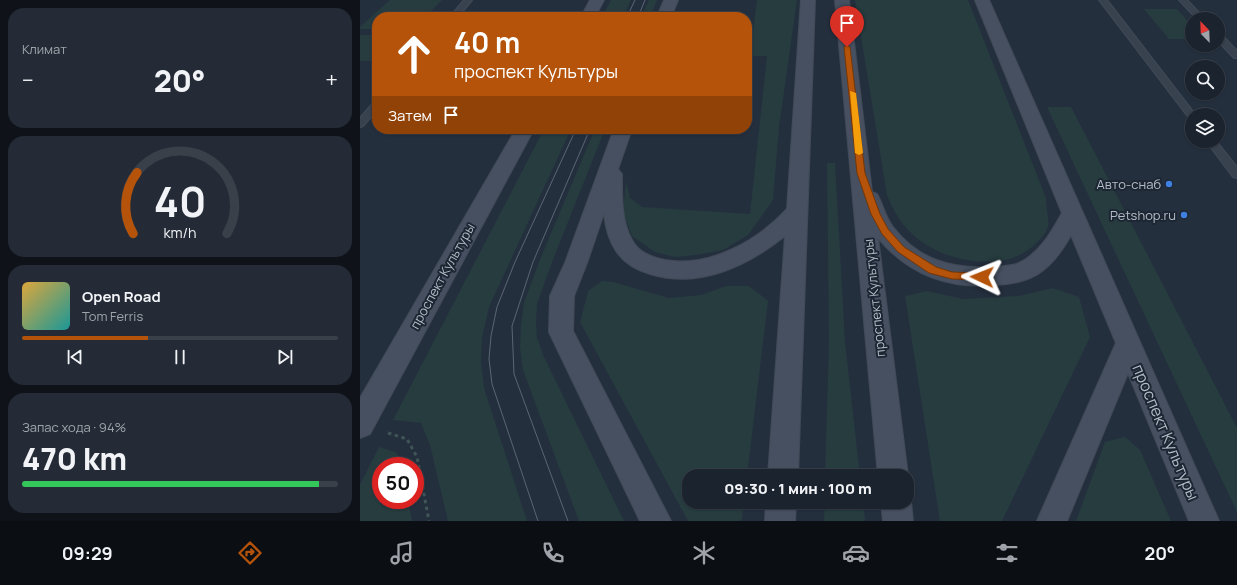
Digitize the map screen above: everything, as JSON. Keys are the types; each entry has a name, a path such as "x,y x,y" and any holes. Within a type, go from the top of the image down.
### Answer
{"main road":[{"path":"591,12 597,0"},
{"path":"666,12 670,0"},
{"path":"783,469 808,0"},
{"name":"проспект Культуры","path":"842,0 892,469"},
{"name":"проспект Культуры","path":"982,0 1204,521"},
{"name":"проспект Культуры","path":"360,424 522,134"},
{"path":"621,134 576,263 562,296 561,332 656,521"},
{"path":"612,160 613,216 620,239 630,253 644,264 668,270 701,269 739,255 770,237 797,212"},
{"path":"861,173 876,214 885,231 901,249 933,270 952,276 990,277 1009,275 1029,269 1042,260 1056,244 1073,212"},
{"path":"1052,521 1128,344"},
{"path":"780,521 781,509"},
{"path":"897,509 898,521"}],"lane":[{"path":"458,12 468,0"},
{"path":"1103,0 1186,108"},
{"path":"1183,0 1194,12"},
{"path":"1225,43 1237,56"},
{"path":"360,124 372,110"},
{"path":"1217,148 1237,174"}],"path":[{"path":"381,432 406,439 417,457 429,521"}],"green space":[{"path":"390,0 442,0 430,12 377,12"},
{"path":"611,0 631,0 625,12 605,12"},
{"path":"649,0 657,0 652,12 643,12"},
{"path":"757,0 797,0 779,127 773,200 748,235 723,250 675,257 655,252 632,236 623,212 626,181 630,198 642,207 750,214 767,56 752,56 752,40"},
{"path":"855,0 968,0 1046,198 1048,226 1040,240 1025,252 1013,258 999,261 984,262 954,257 928,246 914,236 898,217 887,195"},
{"path":"1144,9 1177,9 1185,18 1185,39 1169,39"},
{"path":"372,16 372,29 360,29 360,27"},
{"path":"360,35 372,35 372,61 360,61"},
{"path":"1047,107 1071,107 1237,428 1237,512"},
{"path":"541,134 569,134 489,307 482,338 481,362 484,388 527,521 448,521 430,445 421,423 393,420"},
{"path":"593,134 603,134 552,262 537,304 536,322 537,338 544,357 624,521 579,521 523,370 520,347 524,303 539,262"},
{"path":"827,163 835,163 845,342 859,469 825,469 829,342"},
{"path":"602,281 613,282 669,298 701,295 726,286 749,286 768,301 748,469 682,469 682,509 743,509 742,519 740,521 688,521 580,322 588,291"},
{"path":"1053,288 1079,297 1090,337 1002,521 940,521 905,296 927,291 963,299 1019,296"},
{"path":"1125,437 1140,450 1171,521 1076,521 1105,442"},
{"path":"379,447 396,452 398,457 374,457"},
{"path":"372,461 372,509 410,509 412,521 360,521 360,485"},
{"path":"825,509 864,509 865,521 824,521"}],"tram line":[{"path":"629,12 635,0"},
{"path":"640,12 645,0"},
{"path":"538,521 492,384 489,359 491,336 497,307 515,262 574,134"},
{"path":"568,521 514,374 512,326 533,262 588,134"}],"slow traffic":[{"path":"852,93 859,153"}],"place":[{"name":"Авто-снаб","path":"1169,184"},
{"name":"Petshop.ru","path":"1184,215"}],"route":[{"path":"847,47 861,173 876,214 885,231 901,249 933,270 952,276 982,277"}]}
